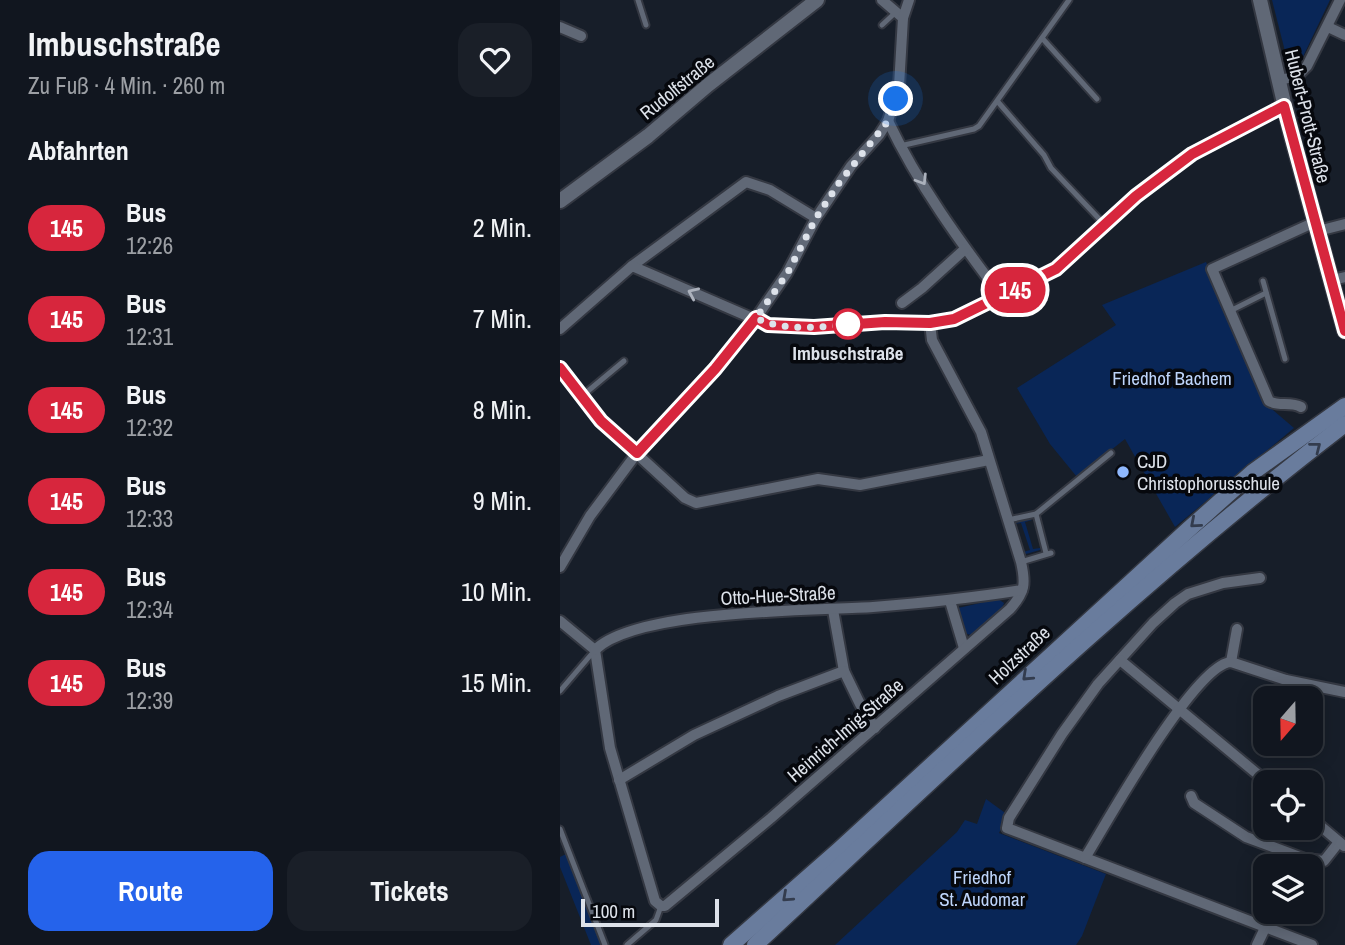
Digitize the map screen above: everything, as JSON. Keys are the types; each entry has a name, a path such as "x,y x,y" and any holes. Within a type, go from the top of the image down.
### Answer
{"main road":[{"name":"Holzstraße","path":"731,945 839,850 1076,630 1244,480 1345,406"},
{"name":"Holzstraße","path":"755,945 1122,606 1223,519 1345,425"}],"street":[{"name":"Rudolfstraße","path":"560,201 648,136 708,85 817,0"},
{"path":"882,0 900,15"},
{"path":"560,567 590,516 637,453 715,369 756,318 787,274 816,218 851,166 888,121 899,86 900,15 909,0"},
{"name":"Hubert-Prott-Straße","path":"1260,0 1284,106 1316,226 1338,279 1345,331"},
{"path":"1280,80 1301,74 1340,0"},
{"path":"560,27 581,36"},
{"path":"1328,27 1345,35"},
{"path":"632,266 768,325 814,327 885,322 930,323 954,319 1056,269 1136,196 1192,154 1284,106"},
{"path":"888,121 900,146 965,248 1002,297"},
{"path":"560,330 632,266 746,182 769,190 816,218"},
{"path":"1301,407 1293,402 1274,404 1269,401 1212,269 1316,226 1345,224"},
{"path":"902,303 965,248"},
{"path":"920,302 922,288"},
{"path":"930,323 932,340 976,422 1021,562 1025,579 1022,590"},
{"path":"560,368 564,383 582,396 601,421 685,498 695,503 818,479 860,485 989,460"},
{"path":"1260,578 1223,583 1188,594 1153,623 1098,684 1062,734 1009,818 1007,828 1312,945"},
{"name":"Otto-Hue-Straße","path":"595,650 617,635 650,627 737,614 950,601 1022,590"},
{"name":"Heinrich-Imig-Straße","path":"661,906 670,903 875,728 1010,609 1022,590"},
{"path":"950,601 964,648"},
{"path":"833,610 844,671 875,728"},
{"path":"560,621 595,650 610,748 655,901 661,906"},
{"path":"1231,662 1237,629"},
{"path":"1120,660 1253,771"},
{"path":"1085,858 1178,709 1215,668 1231,662 1313,686"},
{"path":"619,780 706,730 778,696 844,671"},
{"path":"1323,688 1345,692"},
{"path":"1191,796 1194,803 1247,837 1306,859 1324,861 1342,844 1323,828"},
{"path":"1257,945 1265,928"}],"lane":[{"path":"638,0 646,25"},
{"path":"900,146 974,129 984,121 1069,0"},
{"path":"883,25 900,15"},
{"path":"1042,38 1097,99"},
{"path":"998,102 1044,155 1051,168 1104,224"},
{"path":"1263,281 1285,359"},
{"path":"1230,311 1266,293"},
{"path":"582,396 624,361"},
{"path":"1008,520 1036,514 1111,453"},
{"path":"1021,562 1049,553 1036,514"},
{"name":"Otto-Hue-Straße","path":"560,691 595,650"},
{"path":"560,829 605,945"},
{"path":"626,945 656,920 661,906"}],"green space":[{"path":"1272,0 1330,0 1300,63 1293,67 1288,63"},
{"name":"Friedhof Bachem","path":"1206,262 1263,399 1294,428 1175,527 1125,439 1077,477 1050,444 1017,388 1116,325 1102,305"},
{"path":"1032,520 1025,522 1033,549 1040,550 1026,554 1023,552 1030,550 1021,523 1014,524"},
{"path":"998,599 1004,603 1002,608 971,635 964,633 958,608"},
{"name":"Friedhof St. Audomar","path":"986,799 1008,815 999,833 1106,874 1076,945 835,945 957,832 965,820 977,824"},
{"path":"568,853 602,945 591,945 560,867 560,857"}],"bus line":[{"name":"145","path":"560,368 601,421 637,453 715,369 756,318 768,325 814,327 885,322 930,323 954,319 1056,269 1136,196 1192,154 1284,106 1345,331"}],"place":[{"name":"Imbuschstraße","path":"848,324"},
{"name":"CJD Christophorusschule","path":"1123,472"}],"route":[{"path":"848,324 814,327 768,325 756,318 787,274 816,218 839,183 888,121 896,99"}]}
